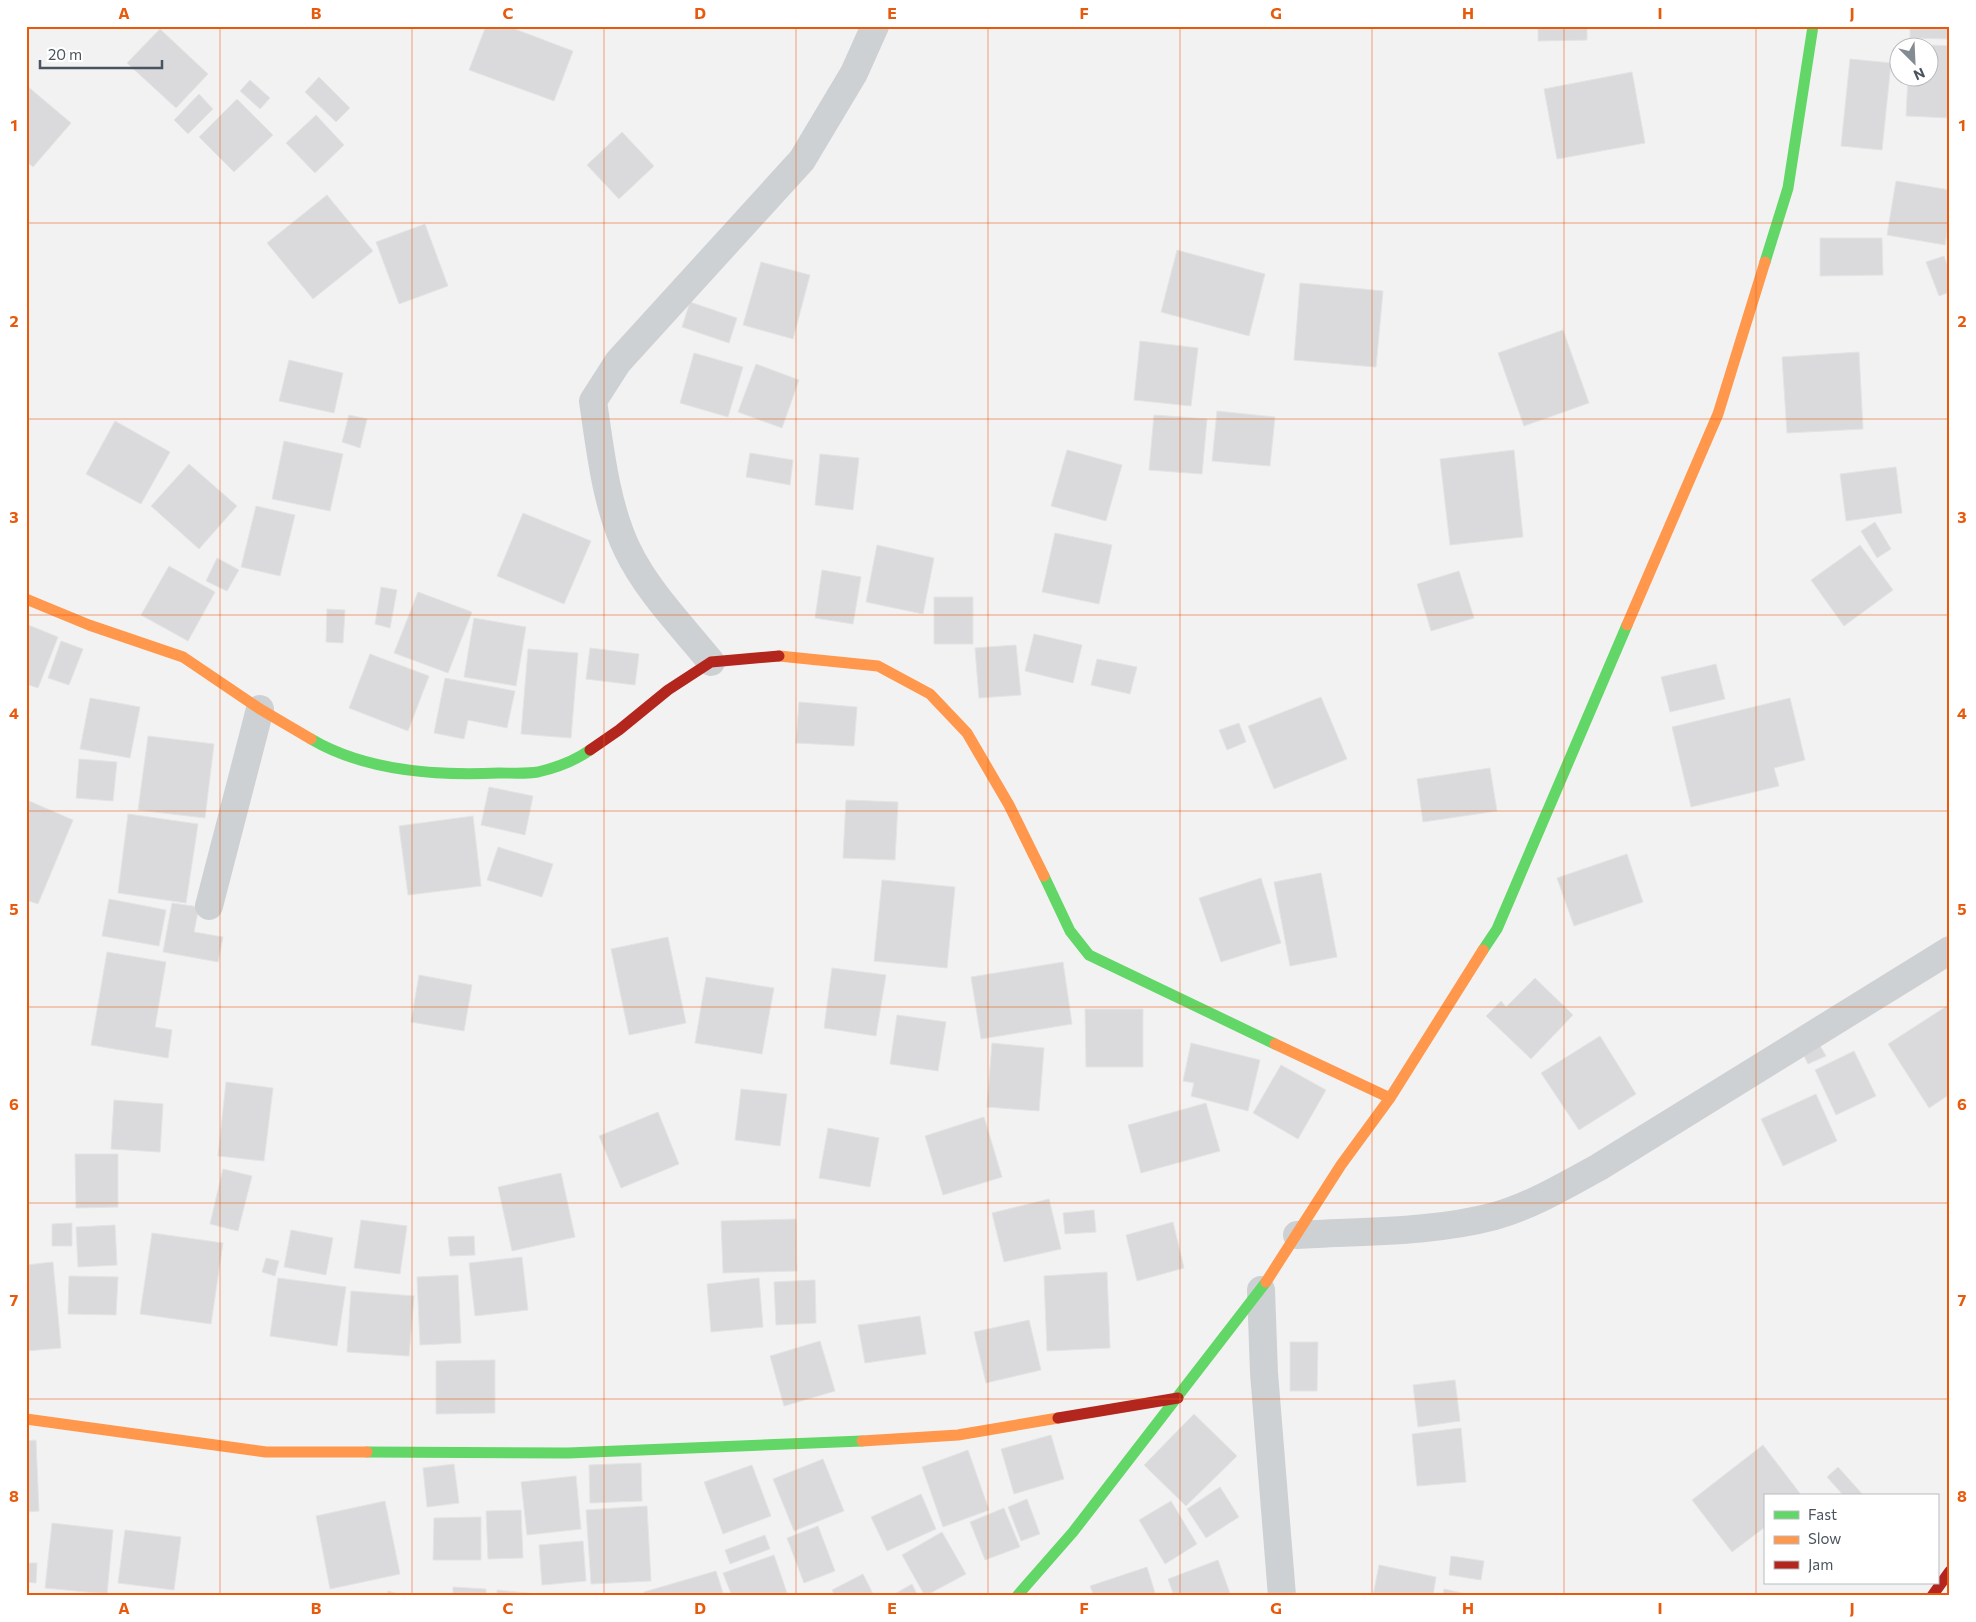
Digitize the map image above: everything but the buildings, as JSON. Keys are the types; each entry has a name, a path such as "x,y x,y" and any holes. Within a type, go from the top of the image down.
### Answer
{"street":[{"path":"711,662 660,601 627,549 605,483 593,402 618,362 802,160 854,73 875,26"},
{"path":"1017,1596 1073,1532 1261,1290 1341,1166 1390,1098 1497,929 1718,414 1788,188 1813,26"},
{"path":"26,599 90,625 183,657 260,709 331,751 381,765 455,775 537,772 581,756 619,730 668,690 711,662 788,655 878,666 930,694 967,733 1009,805 1070,931 1089,955 1390,1098"},
{"path":"209,906 260,709"},
{"path":"1297,1235 1442,1227 1496,1216 1552,1193 1599,1167 1950,950"},
{"path":"1261,1290 1264,1373 1282,1596"},
{"path":"26,1419 266,1452 568,1453 958,1435 1178,1398"},
{"path":"1932,1596 1950,1571"}],"traffic: fast":[{"path":"1765,262 1788,188 1813,26"},
{"path":"1483,950 1497,929 1627,625"},
{"path":"311,739 332,750 378,765 427,772 451,773 538,772 565,763 590,750"},
{"path":"1044,876 1070,931 1089,955 1275,1044"},
{"path":"1017,1596 1073,1532 1266,1282"},
{"path":"367,1452 568,1453 862,1441"}],"traffic: slow":[{"path":"1627,625 1718,414 1765,262"},
{"path":"26,599 89,625 183,657 260,709 311,739"},
{"path":"779,656 878,666 930,694 967,733 1009,805 1044,876"},
{"path":"1266,1282 1341,1165 1390,1098 1483,950"},
{"path":"1275,1044 1390,1098"},
{"path":"862,1441 958,1435 1058,1418"},
{"path":"26,1419 266,1452 367,1452"}],"traffic: jam":[{"path":"590,750 619,730 668,690 711,662 779,656"},
{"path":"1058,1418 1178,1398"},
{"path":"1932,1596 1950,1571"}]}
